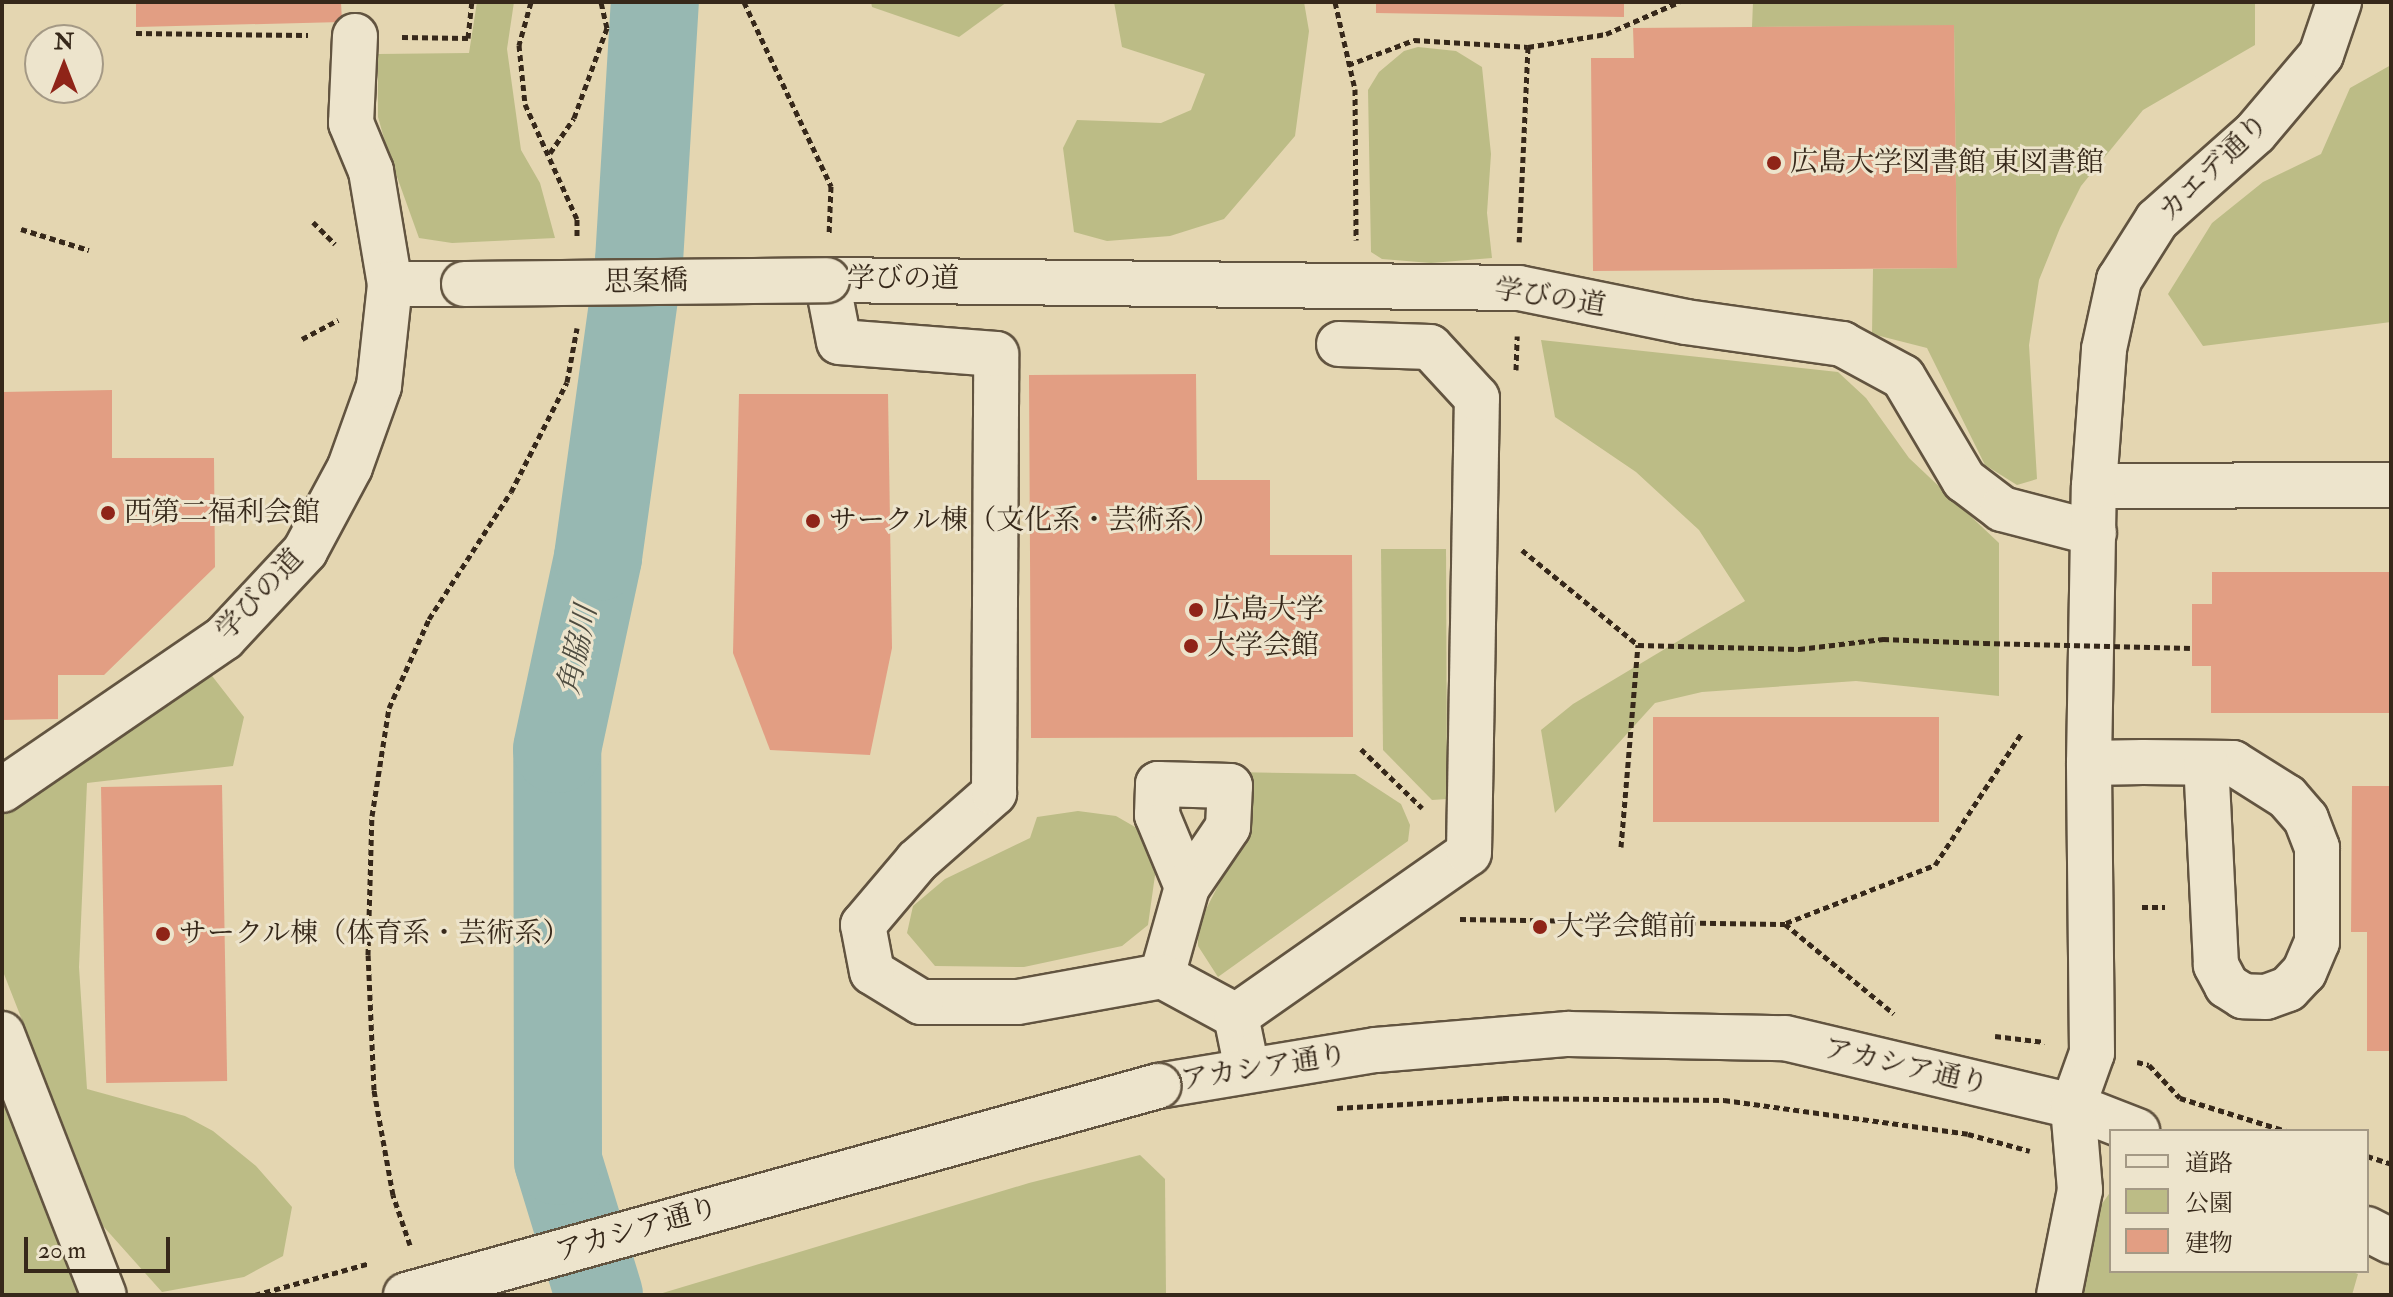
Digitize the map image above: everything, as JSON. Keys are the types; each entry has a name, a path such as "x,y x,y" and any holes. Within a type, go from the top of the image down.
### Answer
{"street":[{"name":"カエデ通り","path":"2092,1053 2089,763 2094,486 2104,349 2119,280 2157,220 2255,133 2321,55 2339,2"},
{"name":"学びの道","path":"2,790 224,638 305,551 350,467 379,386 390,284 371,171 351,123 355,36"},
{"name":"思案橋","path":"390,284 827,280"},
{"name":"学びの道","path":"827,280 1519,288 1686,322 1842,344 1903,377 1964,480 2002,509 2094,533"},
{"path":"827,280 839,342 996,354 994,793 917,861 863,925 872,972 921,1002 1017,1002 1162,976 1236,1016 1247,1069"},
{"path":"1236,1016 1469,853 1477,398 1430,347 1339,344"},
{"path":"2094,486 2391,485"},
{"path":"2089,763 2206,763 2233,763 2287,797 2306,819 2317,848 2317,942 2304,972 2288,989 2266,997 2243,996 2227,986 2216,965 2206,763"},
{"path":"1162,976 1187,887"},
{"path":"2,1034 86,1242 104,1295"},
{"name":"アカシア通り","path":"406,1295 1158,1086 1376,1050 1568,1034 1785,1038 2073,1106 2132,1129"},
{"path":"2059,1295 2080,1190 2073,1106 2092,1053"},
{"path":"2369,1230 2391,1241"}],"path":[{"path":"531,2 519,45 525,104 550,153 577,219 577,249"},
{"path":"550,153 574,118 607,28 601,2"},
{"path":"744,2 831,186 827,280"},
{"path":"1335,2 1355,89 1356,285"},
{"path":"1348,65 1414,40 1528,47 1606,34 1679,2"},
{"path":"1516,383 1519,159 1528,47"},
{"path":"21,229 89,250"},
{"path":"302,339 326,331 346,313"},
{"path":"412,1252 393,1195 374,1090 368,955 372,816 389,708 429,619 511,492 567,382 577,325"},
{"path":"1510,541 1638,645 1799,649 1883,639 2192,648"},
{"path":"1621,847 1638,645"},
{"path":"1454,919 1785,924 1935,865 2021,734"},
{"path":"1361,749 1469,853"},
{"path":"1785,924 1907,1025"},
{"path":"1980,1034 2149,1065 2180,1098 2280,1129"},
{"path":"1328,1108 1503,1098 1724,1100 1968,1134 2078,1165"},
{"path":"2369,1157 2391,1164"}],"green space":[{"path":"477,2 514,2 507,49 521,150 540,183 555,238 452,243 419,238 387,149 378,117 378,54 469,53"},
{"path":"871,2 1007,2 959,37 872,7"},
{"path":"1114,2 1304,2 1309,31 1295,136 1224,219 1170,236 1107,241 1074,232 1063,148 1077,120 1161,123 1191,110 1205,74 1122,47"},
{"path":"1753,2 2255,2 2255,45 2143,110 2081,186 2060,228 2039,280 2029,345 2037,479 2017,485 1985,465 1927,348 1872,334 1873,269 1957,268 1954,26 1752,27"},
{"path":"1418,47 1456,51 1482,67 1491,154 1487,213 1492,258 1431,263 1382,259 1371,252 1368,90 1379,72 1404,51"},
{"path":"2391,65 2391,322 2203,346 2168,294 2212,223 2263,182 2321,154 2350,88"},
{"path":"1541,340 1838,372 1866,398 1909,458 1999,543 1999,696 1856,681 1702,692 1655,703 1555,813 1541,730 1573,704 1745,601 1699,530 1636,472 1555,417"},
{"path":"1381,549 1446,549 1447,799 1432,800 1383,750"},
{"path":"209,672 244,717 233,766 87,783 79,967 87,1089 185,1116 213,1131 256,1166 292,1207 283,1256 244,1277 162,1292 103,1226 2,969 2,813"},
{"path":"1230,772 1355,774 1401,804 1410,825 1408,841 1218,977 1198,946 1198,925 1252,819"},
{"path":"1078,811 1116,816 1142,831 1157,861 1148,925 1122,946 1024,967 935,966 907,933 913,906 945,879 1030,838 1037,817"},
{"path":"2,1070 81,1295 2,1295"},
{"path":"1140,1155 1165,1179 1166,1295 656,1295 1029,1183"},
{"path":"2109,1194 2109,1273 2358,1274 2352,1295 2073,1295 2097,1211"}],"building":[{"path":"136,2 341,2 342,22 136,27"},
{"path":"1376,2 1624,2 1624,17 1376,13"},
{"name":"広島大学図書館 東図書館","path":"1954,25 1957,268 1593,271 1591,58 1634,58 1633,28"},
{"name":"大学会館","path":"1196,374 1197,480 1270,480 1270,555 1352,555 1353,737 1031,738 1029,375"},
{"name":"西第二福利会館","path":"112,390 112,458 214,458 215,567 104,675 58,675 58,719 2,720 2,392"},
{"name":"サークル棟（文化系・芸術系）","path":"739,394 888,394 892,648 870,755 770,750 733,653"},
{"path":"2212,572 2391,572 2391,713 2211,713 2211,666 2192,666 2192,604 2212,604"},
{"path":"1653,717 1939,717 1939,822 1653,822"},
{"name":"サークル棟（体育系・芸術系）","path":"222,785 227,1081 106,1083 101,787"},
{"path":"2352,786 2391,786 2391,1051 2367,1051 2367,932 2351,932"}],"waterway":[{"name":"角脇川","path":"599,1295 558,1161 557,749 598,557 639,261 655,2"}],"place":[{"name":"広島大学図書館 東図書館","path":"1774,163"},
{"name":"西第二福利会館","path":"108,513"},
{"name":"サークル棟（文化系・芸術系）","path":"813,521"},
{"name":"広島大学","path":"1196,610"},
{"name":"大学会館","path":"1191,646"},
{"name":"大学会館前","path":"1540,927"},
{"name":"サークル棟（体育系・芸術系）","path":"163,934"}]}
